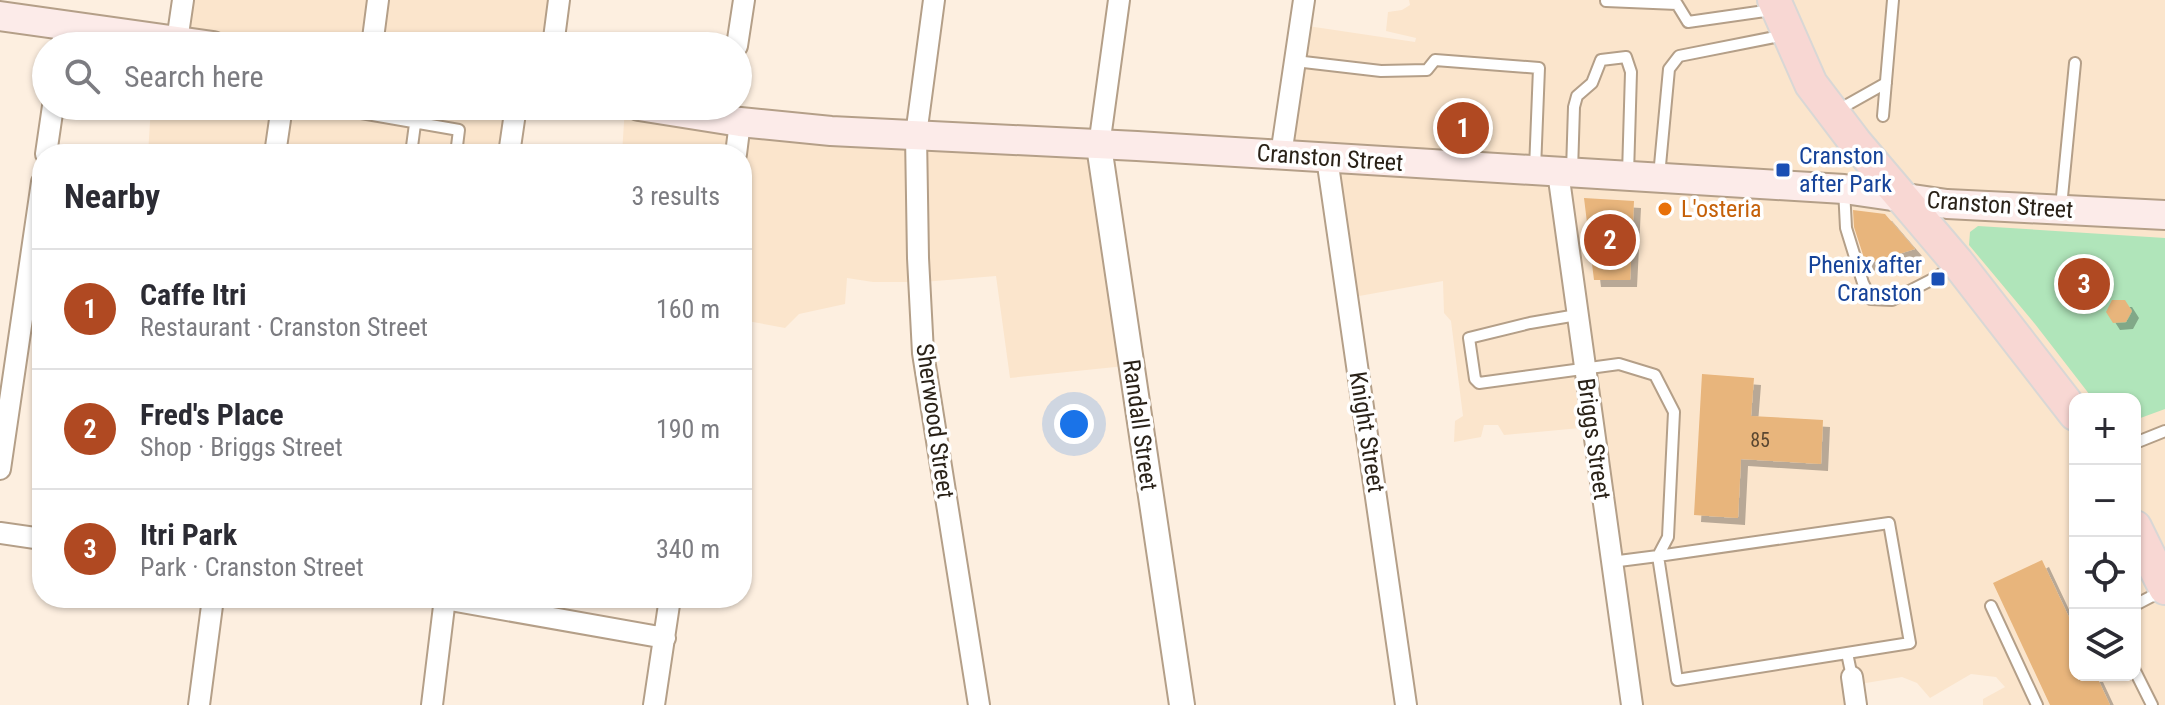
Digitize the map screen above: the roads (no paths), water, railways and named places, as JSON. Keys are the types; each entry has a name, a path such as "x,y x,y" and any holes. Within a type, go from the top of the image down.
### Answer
{"main road":[{"path":"1780,15 1811,84 1957,262 2069,406"},
{"path":"0,16 50,32"},
{"name":"Cranston Street","path":"752,119 831,131 1844,189 1947,204 2165,215"},
{"path":"2140,537 2165,589"}],"street":[{"path":"178,32 183,0"},
{"path":"374,32 378,0"},
{"path":"555,32 559,0"},
{"path":"739,32 744,0"},
{"name":"Sherwood Street","path":"934,0 916,135 923,353 979,705"},
{"path":"1099,146 1119,0"},
{"path":"1281,155 1304,0"},
{"path":"47,144 51,120"},
{"path":"276,144 280,120"},
{"path":"510,144 514,120"},
{"path":"732,120 735,144"},
{"name":"Randall Street","path":"1099,146 1182,705"},
{"name":"Knight Street","path":"1327,158 1406,705"},
{"name":"Briggs Street","path":"1555,172 1632,705"},
{"path":"0,469 32,250"},
{"path":"0,533 32,538"},
{"path":"199,705 212,608"},
{"path":"432,705 444,608"},
{"path":"500,608 665,638"},
{"path":"654,705 669,608"},
{"path":"1852,677 1856,705"}],"lane":[{"path":"1883,116 1893,0"},
{"path":"1606,1 1677,4 1688,22 1780,15"},
{"path":"1658,178 1669,69 1679,56 1780,15"},
{"path":"1555,172 1577,96 1592,83 1601,60 1626,57 1631,72 1628,176"},
{"path":"1295,61 1381,71 1427,70 1435,60 1539,68 1555,172"},
{"path":"2061,209 2075,63"},
{"path":"1833,113 1886,83"},
{"path":"394,120 459,130 457,144"},
{"path":"412,144 415,124"},
{"path":"1844,189 1846,228 1871,299 1892,300 1937,277 1957,262"},
{"path":"1577,315 1469,338 1475,379 1479,383 1619,364 1655,375 1674,412 1668,537 1658,556 1677,680 1910,643 1889,523 1658,556 1611,562"},
{"path":"2141,441 2165,431"},
{"path":"2141,602 2165,589"},
{"path":"1991,606 2037,705"},
{"path":"1847,653 1852,677"},
{"path":"2140,681 2152,705"}],"place":[{"name":"Caffe Itri","path":"1463,128"},
{"name":"Cranston after Park","path":"1783,170"},
{"name":"L'osteria","path":"1665,209"},
{"name":"Fred's Place","path":"1610,240"},
{"name":"Phenix after Cranston","path":"1938,279"},
{"name":"Itri Park","path":"2084,284"}]}
